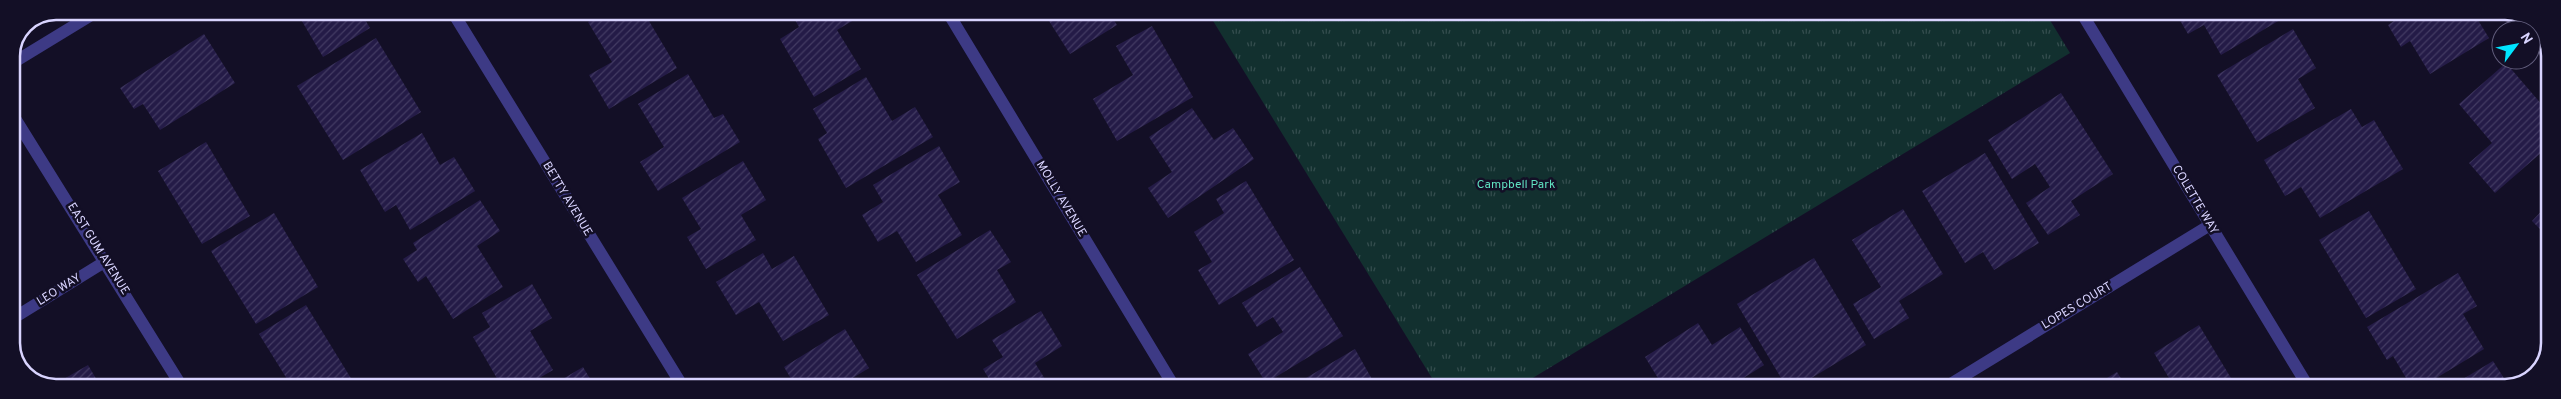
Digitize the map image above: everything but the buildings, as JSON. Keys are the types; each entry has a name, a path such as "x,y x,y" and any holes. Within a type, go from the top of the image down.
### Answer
{"street":[{"path":"20,59 83,20"},
{"name":"BETTY AVENUE","path":"458,20 678,379"},
{"name":"MOLLY AVENUE","path":"951,20 1170,379"},
{"name":"COLETTE WAY","path":"2086,20 2303,379"},
{"name":"EAST GUM AVENUE","path":"20,126 106,261 177,379"},
{"name":"LOPES COURT","path":"1959,379 2210,225"},
{"name":"LEO WAY","path":"20,315 106,261"}],"green space":[{"name":"Campbell Park","path":"1213,20 2050,20 2070,53 1531,379 1432,379"}]}
